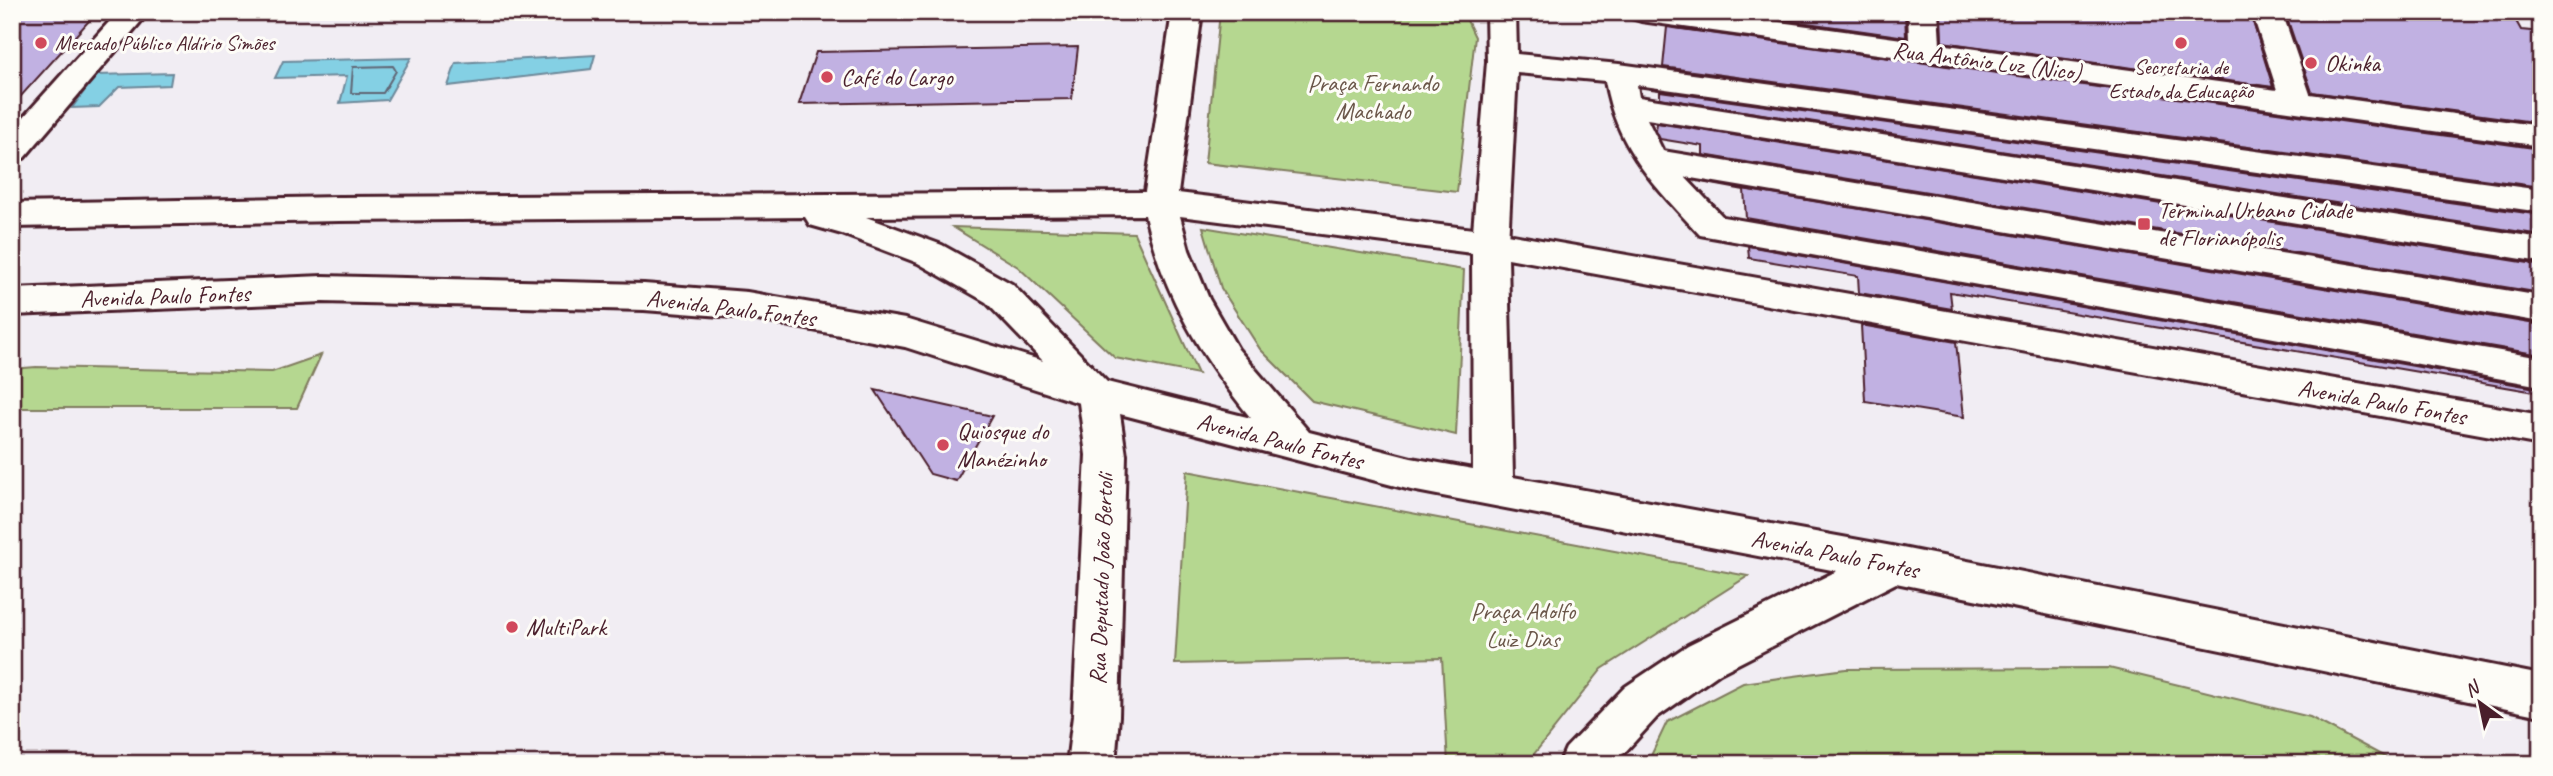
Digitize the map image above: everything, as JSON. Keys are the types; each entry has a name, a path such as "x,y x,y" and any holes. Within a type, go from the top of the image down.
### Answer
{"main road":[{"path":"12,151 134,12"},
{"path":"1187,12 1160,203 1171,250 1191,299 1225,359 1298,447"},
{"path":"1493,490 1490,243 1502,62 1501,12"},
{"name":"Rua Antônio Luz (Nico)","path":"1641,12 2541,136"},
{"path":"1923,12 1925,53"},
{"path":"2267,12 2296,101"},
{"path":"1502,62 1622,89 2541,250"},
{"path":"1622,89 1651,160 1712,227 2541,372"},
{"path":"1622,89 2541,201"},
{"path":"1651,160 2541,309"},
{"name":"Avenida Paulo Fontes","path":"12,215 765,205 1160,203 1255,212 1490,243 2541,430"},
{"path":"765,205 851,224 930,254 999,293 1097,394"},
{"name":"Avenida Paulo Fontes","path":"12,302 323,289 644,297 747,305 905,333 968,350 1097,394 1411,474 1892,564 2541,696"},
{"name":"Rua Deputado João Bertoli","path":"1091,764 1096,716 1106,455 1097,394"},
{"path":"1583,764 1641,702 1704,659 1892,564"}],"green space":[{"name":"Praça Fernando Machado","path":"1220,12 1463,12 1475,37 1457,192 1205,163"},
{"path":"953,227 1134,233 1198,374 1115,358 1018,267"},
{"path":"1203,227 1464,270 1456,435 1312,401 1260,349 1221,288"},
{"path":"321,355 297,408 12,408 12,369 36,367 272,372"},
{"name":"Praça Adolfo Luiz Dias","path":"1187,471 1748,576 1602,669 1526,764 1448,764 1442,658 1175,664"},
{"path":"2109,668 2310,717 2398,764 1647,764 1667,722 1743,683 1846,669"}],"water":[{"path":"595,55 591,69 448,86 456,63"},
{"path":"411,58 387,100 340,103 347,76 275,78 283,61"},
{"path":"172,73 170,85 119,87 99,107 72,108 96,75"}],"building":[{"name":"Mercado Público Aldírio Simões","path":"12,12 97,12 12,106"},
{"path":"1729,12 1905,12 1906,37"},
{"path":"1941,12 2250,12 2273,87 1942,42"},
{"path":"2285,12 2511,12 2521,30 2541,32 2541,123 2312,92"},
{"path":"1667,27 2541,149 2541,187 1663,67"},
{"path":"1078,47 1072,99 799,104 816,52"},
{"path":"1660,91 2541,215 2541,235 1660,98"},
{"path":"1657,123 2541,265 2541,293 1703,155 1703,146 1660,139 1656,131"},
{"path":"1701,182 2541,325 2541,355 1746,218 1744,190"},
{"path":"1748,246 2541,389 2541,393 1950,292 1952,309 1859,293 1858,276 1749,258"},
{"path":"1861,325 1956,342 1964,417 1865,401"},
{"name":"Quiosque do Manézinho","path":"875,390 992,416 956,481 930,474"}],"place":[{"name":"Mercado Público Aldírio Simões","path":"41,43"},
{"name":"Secretaria de Estado da Educação","path":"2181,43"},
{"name":"Okinka","path":"2311,63"},
{"name":"Café do Largo","path":"827,77"},
{"name":"Terminal Urbano Cidade de Florianópolis","path":"2144,224"},
{"name":"Quiosque do Manézinho","path":"943,445"},
{"name":"MultiPark","path":"512,627"}]}
